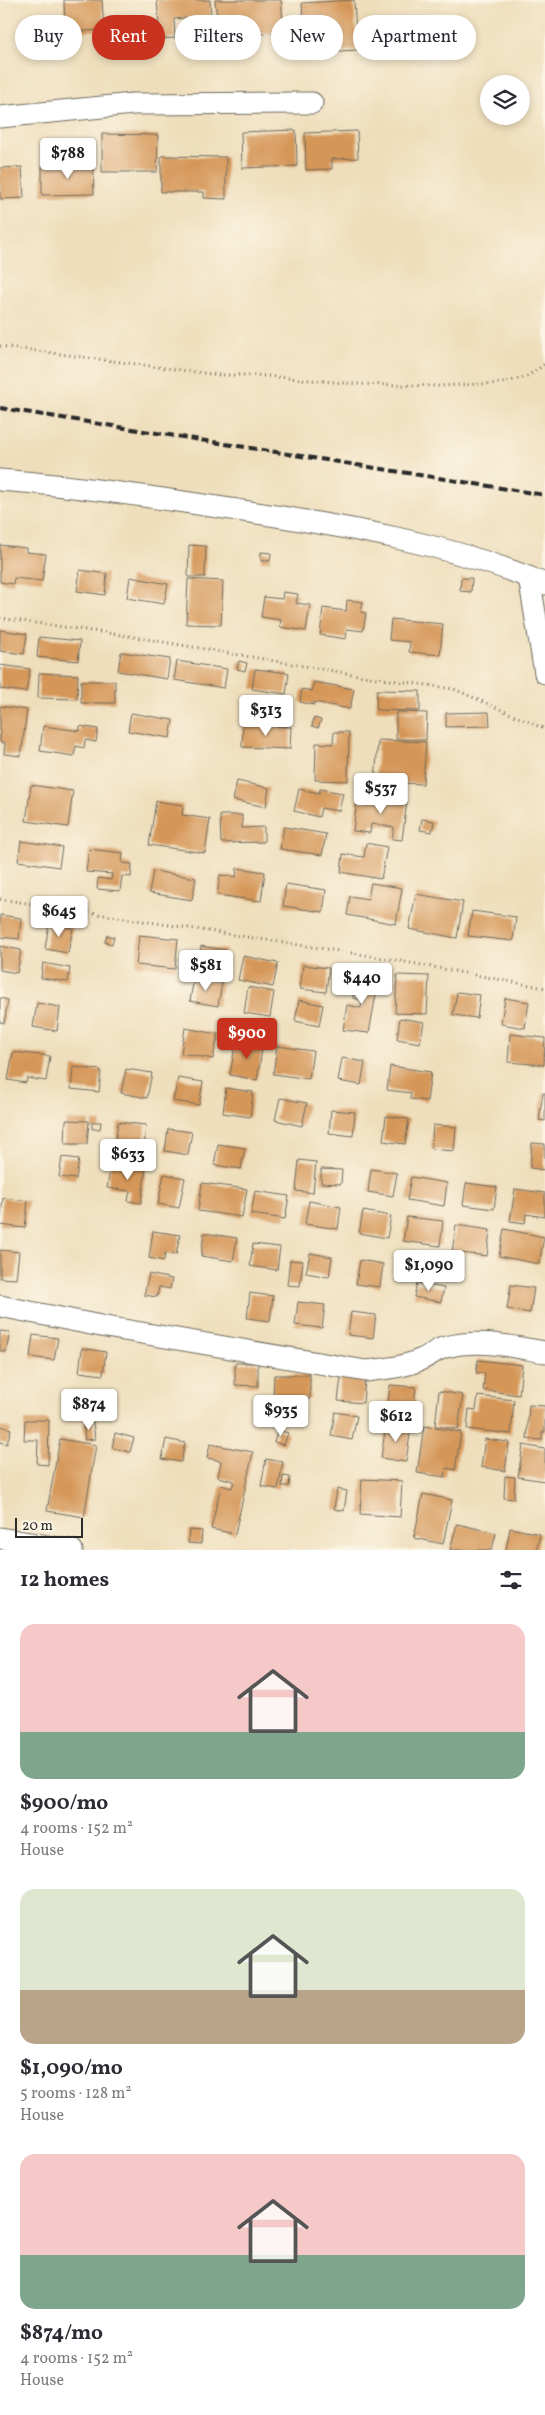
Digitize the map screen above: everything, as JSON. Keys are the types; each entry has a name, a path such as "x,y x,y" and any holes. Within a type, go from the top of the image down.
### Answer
{"street":[{"path":"0,117 133,104 312,103"},
{"path":"0,480 116,492 335,525 438,547 537,581 545,672"},
{"path":"0,1306 366,1371 422,1360 444,1347 470,1343 506,1345 545,1352"},
{"path":"0,1538 72,1550"}],"path":[{"path":"0,346 218,375 254,375 356,384 440,386 502,383 526,377 545,364"},
{"path":"0,618 128,636 353,674 454,688 545,729"},
{"path":"0,899 384,958 545,988"}],"building":[{"path":"64,0 102,0 103,15 92,15 92,31 82,31 82,15 64,15"},
{"path":"157,0 210,0 211,15 175,15 175,38 165,39 165,15 158,15"},
{"path":"215,0 281,0 282,15 271,15 271,33 261,34 261,15 217,15"},
{"path":"354,0 353,50 343,51 343,15 303,15 302,3"},
{"path":"296,130 297,166 242,168 241,132"},
{"path":"357,131 358,158 332,159 332,169 306,170 305,133"},
{"path":"102,134 158,135 157,172 102,172"},
{"path":"161,156 226,157 226,199 204,198 204,192 161,192"},
{"path":"93,165 94,194 42,195 42,166"},
{"path":"22,167 24,198 0,199 0,168"},
{"path":"0,545 26,548 26,552 46,554 42,581 14,578 13,584 0,582"},
{"path":"189,545 206,546 205,577 188,577"},
{"path":"261,552 271,553 270,561 261,561"},
{"path":"80,570 107,574 105,595 77,591"},
{"path":"130,577 168,584 164,604 127,598"},
{"path":"461,578 472,578 471,592 460,591"},
{"path":"188,579 223,581 221,625 186,624"},
{"path":"283,592 298,594 296,603 310,605 306,631 280,627 281,620 261,617 264,597 282,599"},
{"path":"347,600 363,602 361,612 366,613 363,631 347,629 346,639 320,635 323,608 346,611"},
{"path":"391,619 443,624 440,655 409,652 410,642 389,640"},
{"path":"0,630 27,634 24,654 0,651"},
{"path":"39,637 80,641 78,661 37,657"},
{"path":"121,652 170,659 167,679 118,671"},
{"path":"177,661 227,669 224,688 174,680"},
{"path":"239,661 247,663 245,671 237,669"},
{"path":"0,665 30,669 26,692 0,689"},
{"path":"255,669 289,673 286,694 252,689"},
{"path":"39,673 78,675 77,699 38,698"},
{"path":"81,681 115,681 115,703 81,703"},
{"path":"314,682 354,689 350,709 314,702 314,705 300,702 302,689 312,691"},
{"path":"377,690 420,691 420,711 376,710"},
{"path":"0,706 27,710 21,756 4,754 5,743 0,742"},
{"path":"396,712 427,713 426,740 396,739"},
{"path":"489,712 490,726 446,727 446,713"},
{"path":"131,713 173,720 170,738 128,731"},
{"path":"314,718 321,720 318,728 312,726"},
{"path":"243,724 291,727 290,749 242,747"},
{"path":"43,726 80,731 80,726 98,729 96,742 85,740 84,748 76,746 74,756 40,751"},
{"path":"334,732 349,732 348,781 315,780 316,743 333,744"},
{"path":"378,740 426,742 423,784 375,782"},
{"path":"237,781 269,788 266,807 233,800"},
{"path":"31,785 73,791 68,827 26,821"},
{"path":"299,789 319,793 320,789 343,793 339,811 321,808 319,817 294,811"},
{"path":"368,796 407,801 402,840 392,839 394,827 371,824 370,833 353,831 357,801 367,802"},
{"path":"156,801 183,805 182,815 210,819 205,853 149,845"},
{"path":"220,815 242,815 242,828 264,827 264,842 221,843"},
{"path":"422,819 434,821 432,832 420,830"},
{"path":"284,827 326,834 322,855 280,849"},
{"path":"21,841 62,847 59,867 18,861"},
{"path":"366,843 387,847 381,879 341,872 343,854 364,857"},
{"path":"89,849 123,853 122,863 132,864 131,877 122,876 120,891 97,889 98,878 111,880 112,874 86,872"},
{"path":"237,868 265,872 261,901 217,895 220,875 236,877"},
{"path":"153,871 196,878 192,900 149,893"},
{"path":"371,883 402,888 396,924 347,915 350,896 368,899"},
{"path":"286,884 326,890 323,912 283,906"},
{"path":"416,894 463,902 457,938 409,929"},
{"path":"472,911 516,917 513,941 468,936"},
{"path":"0,915 21,918 19,939 0,937"},
{"path":"49,924 73,928 68,953 45,949"},
{"path":"107,935 114,937 112,944 105,942"},
{"path":"139,935 178,939 175,969 136,965"},
{"path":"0,946 21,950 17,973 0,970"},
{"path":"201,946 226,950 223,975 198,972"},
{"path":"243,956 278,963 273,987 238,980"},
{"path":"43,963 70,968 68,982 41,978"},
{"path":"303,965 329,968 326,992 300,989"},
{"path":"355,975 379,978 369,1033 343,1030 347,1005 361,1008 362,1000 353,998"},
{"path":"397,975 429,976 427,1014 395,1013"},
{"path":"194,978 222,983 218,1006 190,1001"},
{"path":"248,987 274,992 270,1017 244,1013"},
{"path":"457,992 480,995 477,1018 453,1015"},
{"path":"0,998 8,1000 4,1023 0,1022"},
{"path":"505,998 529,1002 525,1028 501,1024"},
{"path":"299,1000 323,1005 319,1026 295,1021"},
{"path":"37,1003 60,1007 57,1031 33,1027"},
{"path":"400,1018 424,1022 420,1043 397,1039"},
{"path":"185,1028 218,1034 213,1059 181,1053"},
{"path":"510,1034 545,1038 544,1065 508,1062"},
{"path":"236,1040 263,1044 257,1080 230,1075"},
{"path":"277,1046 313,1051 309,1079 273,1074"},
{"path":"13,1052 50,1056 46,1081 27,1078 26,1083 8,1080"},
{"path":"342,1058 365,1062 361,1085 338,1081"},
{"path":"390,1066 431,1072 427,1101 410,1099 411,1093 387,1090"},
{"path":"73,1067 101,1070 99,1092 71,1089"},
{"path":"126,1069 152,1073 147,1098 121,1093"},
{"path":"178,1078 203,1082 199,1105 173,1101"},
{"path":"226,1088 253,1092 250,1117 223,1113"},
{"path":"543,1093 545,1093 545,1121 539,1120"},
{"path":"280,1098 307,1103 302,1126 275,1120"},
{"path":"331,1110 355,1112 353,1136 329,1133"},
{"path":"386,1116 409,1119 405,1144 383,1141"},
{"path":"66,1120 89,1121 87,1144 65,1144"},
{"path":"92,1122 101,1122 100,1129 92,1129"},
{"path":"118,1122 146,1125 144,1147 115,1144"},
{"path":"433,1125 456,1127 454,1151 431,1149"},
{"path":"168,1129 192,1132 188,1155 165,1151"},
{"path":"532,1143 545,1144 545,1170 530,1168"},
{"path":"218,1144 245,1148 241,1169 214,1165"},
{"path":"62,1157 79,1159 76,1179 59,1177"},
{"path":"299,1160 316,1162 313,1193 296,1191"},
{"path":"111,1164 146,1169 141,1203 128,1201 130,1191 107,1188"},
{"path":"321,1169 342,1170 341,1184 321,1183"},
{"path":"371,1169 397,1173 393,1196 368,1192"},
{"path":"164,1174 185,1178 179,1208 158,1204"},
{"path":"411,1177 447,1183 444,1206 407,1200"},
{"path":"202,1183 247,1189 242,1217 198,1211"},
{"path":"466,1183 497,1187 494,1209 463,1205"},
{"path":"515,1189 545,1193 545,1217 526,1214 525,1223 510,1221"},
{"path":"255,1191 289,1196 285,1219 251,1214"},
{"path":"3,1198 28,1201 25,1228 0,1225"},
{"path":"309,1201 341,1207 338,1229 305,1224"},
{"path":"363,1211 391,1216 387,1238 359,1233"},
{"path":"407,1217 443,1221 440,1246 403,1241"},
{"path":"456,1225 490,1230 487,1256 452,1252"},
{"path":"504,1229 544,1237 539,1264 499,1256"},
{"path":"153,1231 180,1235 176,1255 165,1253 164,1261 149,1258"},
{"path":"204,1233 237,1238 233,1261 201,1256"},
{"path":"253,1244 280,1247 277,1270 250,1266"},
{"path":"0,1250 19,1252 16,1279 0,1278"},
{"path":"310,1253 332,1257 329,1277 306,1273"},
{"path":"290,1260 303,1261 300,1286 287,1285"},
{"path":"360,1260 383,1264 380,1287 356,1284"},
{"path":"149,1274 172,1279 170,1289 159,1287 157,1297 144,1295"},
{"path":"417,1283 444,1288 441,1302 414,1297"},
{"path":"511,1285 534,1288 530,1313 507,1309"},
{"path":"250,1293 273,1296 270,1321 247,1318"},
{"path":"298,1302 325,1305 322,1328 295,1325"},
{"path":"351,1312 376,1315 373,1338 348,1335"},
{"path":"0,1331 10,1332 6,1352 0,1351"},
{"path":"33,1335 58,1338 54,1360 30,1357"},
{"path":"82,1348 106,1352 103,1375 79,1372"},
{"path":"478,1360 522,1365 519,1395 483,1390 485,1373 476,1373"},
{"path":"235,1363 258,1363 258,1386 235,1385"},
{"path":"274,1375 310,1375 310,1399 273,1399"},
{"path":"341,1377 365,1379 363,1403 338,1401"},
{"path":"390,1385 416,1387 413,1414 387,1411"},
{"path":"439,1391 463,1395 458,1429 435,1426"},
{"path":"478,1396 514,1400 511,1434 467,1429 469,1409 476,1410"},
{"path":"529,1405 545,1406 545,1432 542,1432 542,1440 527,1439"},
{"path":"335,1412 357,1416 352,1440 331,1436"},
{"path":"25,1420 49,1420 48,1465 37,1464 38,1440 24,1440"},
{"path":"93,1422 95,1439 85,1440 83,1423"},
{"path":"386,1424 411,1427 406,1462 381,1458"},
{"path":"0,1426 11,1429 7,1444 0,1442"},
{"path":"424,1426 461,1432 455,1470 446,1468 445,1477 417,1473"},
{"path":"278,1430 288,1433 284,1445 274,1442"},
{"path":"115,1433 134,1438 130,1452 112,1448"},
{"path":"60,1439 96,1445 84,1517 47,1511"},
{"path":"166,1439 185,1443 181,1462 162,1459"},
{"path":"485,1439 509,1442 505,1471 481,1467"},
{"path":"210,1444 253,1452 235,1534 211,1529 221,1485 232,1488 234,1481 218,1477 221,1461 207,1458"},
{"path":"523,1445 545,1449 545,1481 518,1477"},
{"path":"266,1459 283,1462 278,1489 261,1486"},
{"path":"283,1476 290,1477 289,1486 282,1486"},
{"path":"505,1476 515,1477 514,1499 504,1498"},
{"path":"362,1479 402,1481 400,1517 360,1514"},
{"path":"337,1489 347,1491 344,1511 334,1509"},
{"path":"423,1494 452,1500 443,1544 414,1538"},
{"path":"457,1524 496,1533 492,1550 450,1550"},
{"path":"510,1528 540,1534 537,1550 506,1550"},
{"path":"189,1530 202,1531 201,1544 188,1543"}],"railway":[{"path":"0,408 545,495"}]}
